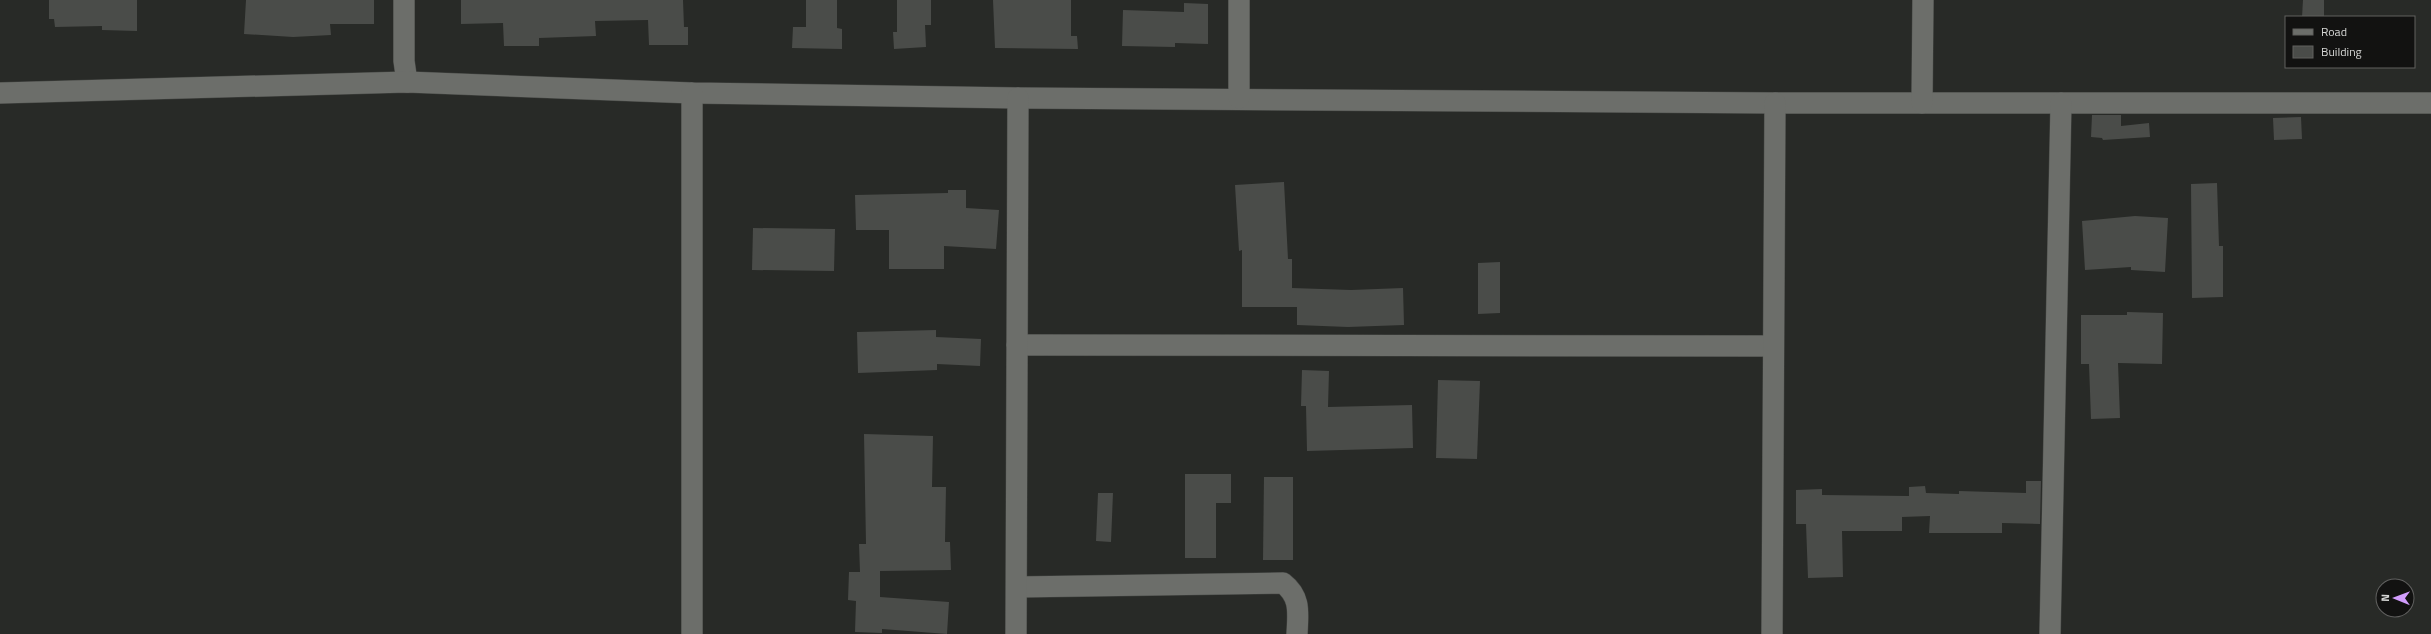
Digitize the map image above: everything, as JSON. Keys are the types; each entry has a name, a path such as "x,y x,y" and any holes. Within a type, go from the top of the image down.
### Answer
{"street":[{"path":"404,0 404,61 407,82"},
{"path":"1239,98 1240,0"},
{"path":"1922,103 1923,0"},
{"path":"1,93 407,82 692,93 1018,98 1239,98 1775,103 2431,103"},
{"path":"692,93 692,634"},
{"path":"1016,634 1018,98"},
{"path":"1772,634 1775,103"},
{"path":"2050,634 2061,103"},
{"path":"1017,345 1773,346"},
{"path":"1017,587 1283,583 1293,591 1296,597 1297,634"}],"building":[{"path":"49,0 137,0 137,31 102,30 102,26 55,27 54,19 49,19"},
{"path":"246,0 374,0 374,24 330,24 331,35 293,37 244,34"},
{"path":"461,0 683,0 684,27 688,27 688,45 649,45 648,20 595,21 596,36 539,38 539,46 504,46 503,23 461,24"},
{"path":"806,0 837,0 837,28 842,29 842,49 792,48 793,27 806,27"},
{"path":"897,0 931,0 931,25 925,25 926,47 894,49 893,32 897,32"},
{"path":"993,0 1071,0 1071,36 1077,36 1078,49 995,48"},
{"path":"2303,0 2324,0 2324,16 2302,16"},
{"path":"1184,3 1208,4 1208,44 1175,43 1175,47 1122,46 1123,10 1184,12"},
{"path":"2092,115 2121,115 2121,126 2149,123 2150,137 2103,140 2102,138 2091,137"},
{"path":"2301,117 2302,139 2274,140 2273,118"},
{"path":"1284,182 1288,259 1292,259 1292,288 1351,290 1403,288 1404,325 1348,327 1297,325 1297,307 1242,307 1242,250 1239,251 1235,185"},
{"path":"2217,183 2219,246 2223,246 2223,297 2192,298 2191,184"},
{"path":"948,190 966,190 966,208 999,210 996,249 944,246 944,269 889,269 889,230 856,230 855,195 948,193"},
{"path":"2135,216 2168,218 2165,272 2131,270 2131,267 2085,270 2082,221"},
{"path":"753,228 835,229 834,271 752,270"},
{"path":"1500,262 1500,313 1478,314 1478,263"},
{"path":"2127,312 2163,313 2162,364 2118,363 2120,418 2091,419 2089,364 2081,364 2081,315 2127,315"},
{"path":"936,330 936,337 981,339 980,366 937,364 937,370 858,373 857,332"},
{"path":"1302,370 1329,371 1328,407 1412,405 1413,448 1307,451 1306,406 1301,406"},
{"path":"1438,380 1480,381 1477,459 1436,458"},
{"path":"864,434 933,436 932,487 946,487 945,542 950,542 951,570 880,571 880,597 949,602 947,634 882,629 882,633 855,632 856,601 848,600 849,572 860,572 859,544 866,544"},
{"path":"1185,474 1231,474 1231,503 1216,503 1216,558 1185,558"},
{"path":"1264,477 1293,477 1293,560 1263,560"},
{"path":"2026,481 2041,481 2040,524 2002,523 2002,533 1929,533 1930,516 1902,517 1902,531 1842,531 1843,577 1808,578 1806,524 1796,524 1796,490 1822,489 1822,495 1909,496 1909,487 1925,486 1926,493 1959,494 1959,491 2026,493"},
{"path":"1098,493 1113,493 1111,542 1096,541"}]}
